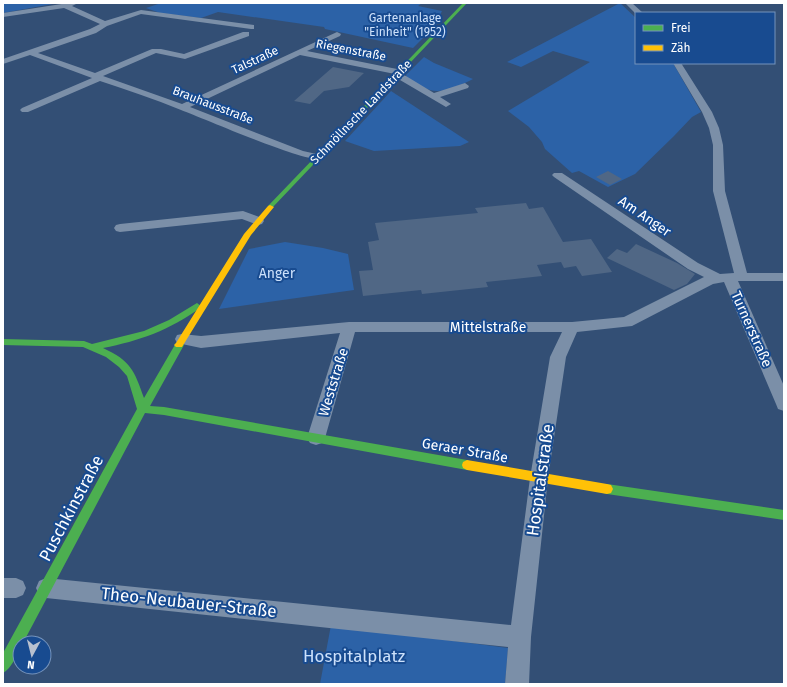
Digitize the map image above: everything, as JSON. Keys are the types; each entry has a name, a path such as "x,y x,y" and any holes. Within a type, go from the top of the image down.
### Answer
{"main road":[{"name":"Schmöllnsche Landstraße","path":"166,366 258,221 277,198 465,3"},
{"path":"92,347 141,338 168,326 188,314 209,296"},
{"path":"3,342 84,344 92,347 118,361 131,374 135,382 142,409"},
{"name":"Puschkinstraße","path":"3,666 166,366"},
{"name":"Geraer Straße","path":"142,409 164,411 539,478 700,504 784,514"}],"street":[{"path":"3,15 65,6 75,3"},
{"path":"628,3 638,12"},
{"path":"65,6 101,21 104,24"},
{"path":"3,62 93,31 104,24 141,12 248,30 191,56 185,57 155,51 25,110"},
{"name":"Talstraße","path":"182,107 337,34"},
{"name":"Riegenstraße","path":"299,52 397,74"},
{"name":"Brauhausstraße","path":"31,53 182,107 300,153 317,157"},
{"name":"Turnerstraße","path":"678,64 707,112 714,128 718,145 718,191 729,277 784,404"},
{"path":"397,74 446,104"},
{"path":"433,96 465,86"},
{"name":"Am Anger","path":"558,174 693,266 729,277"},
{"path":"120,228 243,215 258,221"},
{"name":"Mittelstraße","path":"182,339 201,342 349,327 572,327 627,322 710,280 729,277 784,277"},
{"name":"Weststraße","path":"316,438 349,327"},
{"name":"Hospitalstraße","path":"520,637 539,478 558,357 572,327"},
{"name":"Theo-Neubauer-Straße","path":"46,588 333,616 520,637"},
{"path":"517,684 520,637"}],"green space":[{"path":"3,3 58,3 3,13"},
{"name":"Gartenanlage \"Einheit\" (1952)","path":"161,3 422,3 418,6 442,11 439,17 440,21 413,48 325,29 324,27 218,12 201,18 160,13 146,8"},
{"path":"620,3 635,17 635,64 674,64 701,112 692,117 635,174 608,187 579,171 572,173 545,149 542,142 529,127 508,111 590,62 553,51 521,67 507,62"},
{"path":"424,57 434,63 473,79 458,86 441,91 424,88 407,78 406,75"},
{"path":"391,91 469,142 460,146 374,151 345,141"},
{"name":"Anger","path":"285,242 323,248 348,254 354,290 219,309 249,249"},
{"name":"Hospitalplatz","path":"331,625 508,648 505,684 320,684"}],"building":[{"path":"333,67 364,73 349,87 324,91 310,104 294,101"},
{"path":"608,171 622,179 610,185 596,177"},
{"path":"526,203 529,209 543,207 563,242 591,239 612,272 582,276 576,266 564,268 561,262 537,265 542,276 486,282 488,287 422,294 421,290 363,296 359,271 373,270 368,242 379,240 375,223 478,213 475,208"},
{"path":"636,244 677,263 695,274 687,284 674,290 607,258 617,249 627,253"}],"traffic: fast":[{"path":"270,207 465,3"},
{"path":"92,347 147,334 172,323 197,306"},
{"path":"3,342 84,344 109,355 122,364 131,374 142,409"},
{"path":"3,666 166,366 179,345"},
{"path":"142,409 164,411 467,465"},
{"path":"607,489 784,515"}],"traffic: slow":[{"path":"179,345 248,234 270,207"},
{"path":"467,465 607,489"}]}
